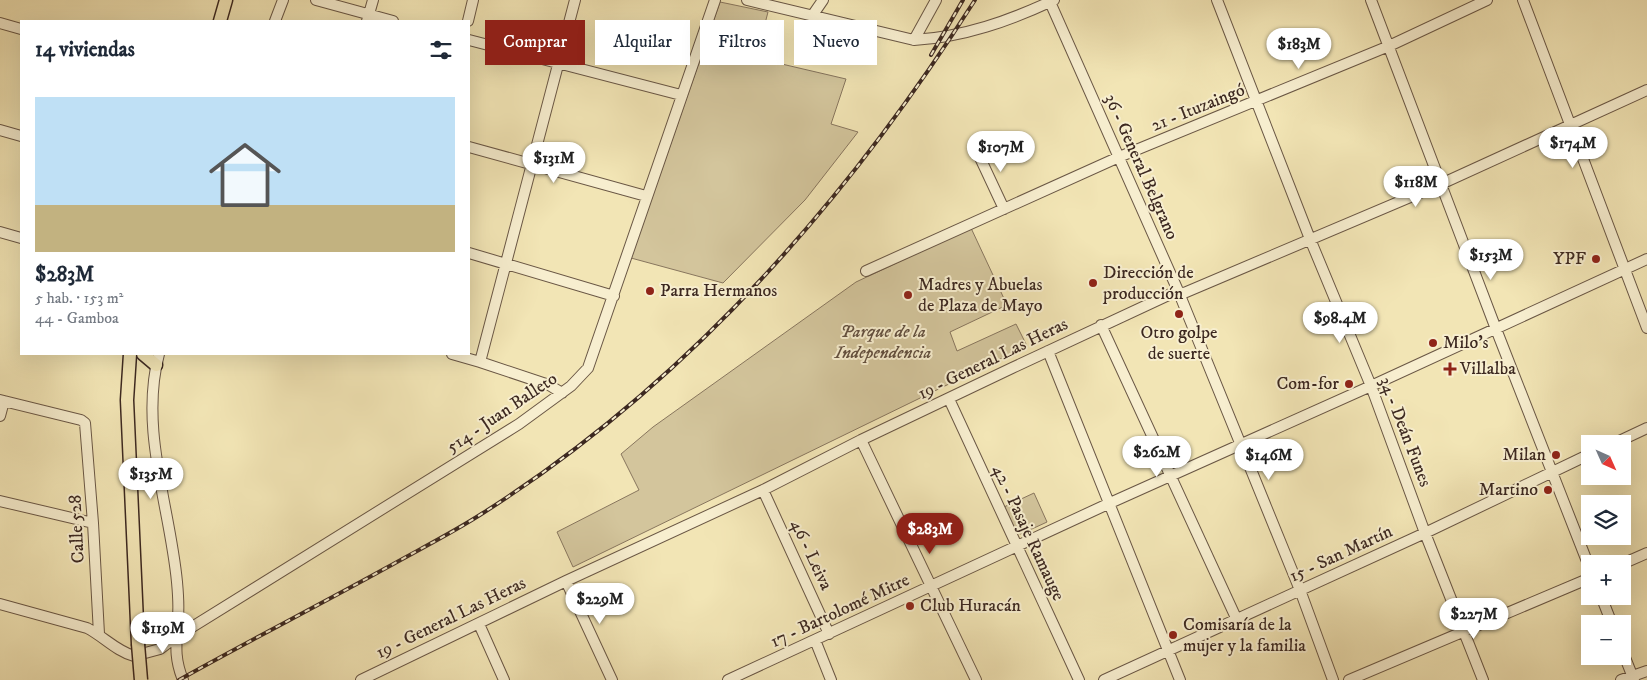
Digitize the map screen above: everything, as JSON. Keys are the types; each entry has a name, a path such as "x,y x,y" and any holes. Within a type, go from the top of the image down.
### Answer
{"main road":[{"path":"220,20 226,0"},
{"path":"130,355 127,400 141,680"}],"street":[{"path":"275,20 283,0"},
{"path":"316,0 368,18 385,20"},
{"path":"368,18 373,0"},
{"path":"468,20 473,0"},
{"path":"570,20 576,0"},
{"name":"514 - Juan Balleto","path":"98,634 124,652 134,656 160,649 176,637 519,424 578,380 588,368 614,296 646,196 715,0"},
{"path":"747,0 914,40 941,38 979,30 1053,1"},
{"path":"812,16 823,0"},
{"path":"914,40 936,0"},
{"name":"34 - Deán Funes","path":"1218,0 1310,240 1371,386 1425,532 1483,680"},
{"path":"1371,0 1584,555"},
{"name":"21 - Ituzaingó","path":"866,271 1119,157 1388,46 1487,0"},
{"path":"1523,0 1647,328"},
{"name":"36 - General Belgrano","path":"1053,1 1179,293 1300,590 1333,680"},
{"path":"0,23 20,29"},
{"path":"470,40 485,44"},
{"path":"480,362 557,65"},
{"path":"566,65 681,95"},
{"name":"19 - General Las Heras","path":"360,680 566,581 763,490 862,440 1175,292 1184,293 1441,184 1647,90"},
{"path":"0,130 20,136"},
{"path":"470,147 646,196"},
{"path":"975,147 1004,209"},
{"path":"0,232 20,238"},
{"path":"470,253 614,296"},
{"name":"17 - Bartolomé Mitre","path":"728,680 932,587 1016,546 1647,259"},
{"path":"1101,326 1237,620"},
{"path":"1048,351 1180,680"},
{"path":"456,355 549,385 562,393"},
{"path":"157,359 153,398 153,428 176,579 178,616 175,655 183,680"},
{"name":"42 - Pasaje Ramauge","path":"949,399 1079,680"},
{"path":"0,416 2,400"},
{"name":"Calle 528","path":"2,400 81,420 85,423 93,523 98,634"},
{"path":"1631,436 1647,428"},
{"path":"862,440 976,680"},
{"name":"15 - San Martín","path":"1104,680 1237,620 1581,458"},
{"name":"46 - Leiva","path":"763,490 829,634"},
{"path":"0,501 93,523"},
{"path":"1631,560 1647,553"},
{"path":"566,581 612,680"},
{"path":"1350,680 1581,582"},
{"path":"0,604 74,624 98,634"},
{"path":"478,624 504,680"},
{"path":"815,640 831,680"},
{"path":"1628,665 1634,678"},
{"path":"1621,680 1634,678 1647,671"}],"green space":[{"path":"720,2 768,12 766,20 714,20"},
{"path":"700,60 700,65 784,65 846,79 831,124 858,132 805,200 723,283 631,258"},
{"name":"Parque de la Independencia","path":"971,228 1007,305 950,332 957,351 1016,324 1027,346 573,567 557,532 639,490 621,454 653,427 856,282"},
{"path":"1034,493 1047,522 1021,534 1017,533 1004,507"}],"railway":[{"path":"931,55 963,0"},
{"path":"179,680 483,513 557,462 628,407 694,347 757,284 817,217 873,147 975,0"}],"place":[{"name":"YPF","path":"1596,259"},
{"name":"Dirección de producción","path":"1093,283"},
{"name":"Parra Hermanos","path":"650,291"},
{"name":"Madres y Abuelas de Plaza de Mayo","path":"908,295"},
{"name":"Otro golpe de suerte","path":"1179,314"},
{"name":"Milo's","path":"1433,343"},
{"name":"Villalba","path":"1450,369"},
{"name":"Com-for","path":"1349,384"},
{"name":"Milan","path":"1556,455"},
{"name":"Martino","path":"1548,490"},
{"name":"Club Huracán","path":"910,606"},
{"name":"Comisaría de la mujer y la familia","path":"1173,635"}]}
